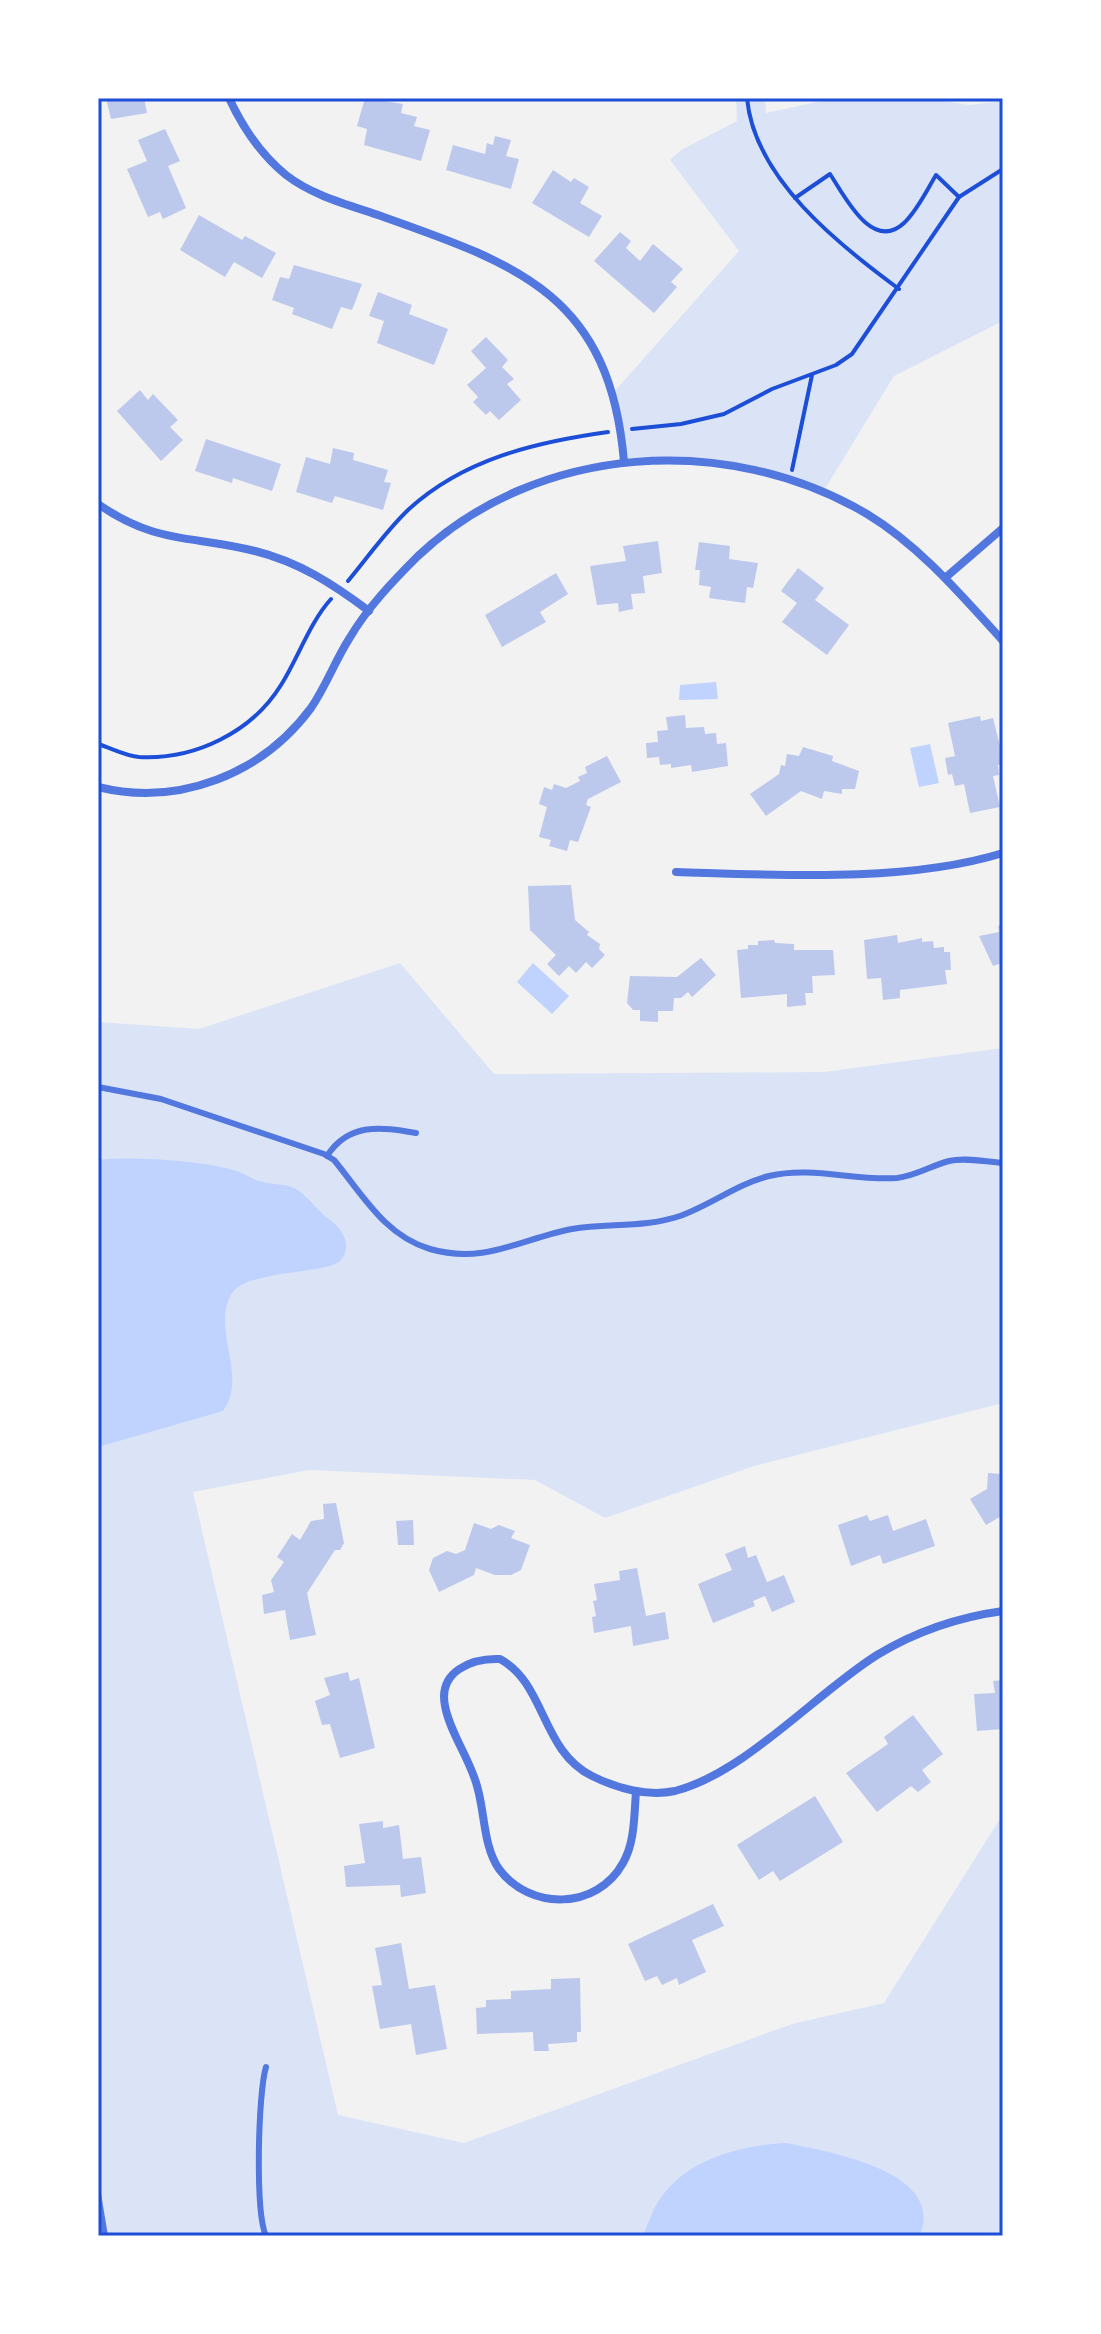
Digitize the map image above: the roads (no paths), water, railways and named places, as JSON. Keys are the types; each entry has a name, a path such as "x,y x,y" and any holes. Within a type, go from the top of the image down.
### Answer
{"street":[{"path":"229,98 260,151 288,176 314,192 476,250 510,266 564,307 585,333 614,392 624,462"},
{"path":"98,787 173,792 233,774 264,756 311,708 369,611 422,553 496,502 536,483 624,462 711,461 751,467 790,479 868,515 905,541 945,578 1003,641"},
{"path":"98,504 138,528 164,537 222,544 284,559 312,571 369,611"},
{"path":"945,578 1003,528"},
{"path":"676,872 847,873 954,863 1003,853"},
{"path":"636,1792 628,1851 609,1883 571,1900 548,1900 529,1894 513,1884 498,1867 491,1850 477,1784 445,1706 449,1680 457,1669 470,1661 500,1659 515,1667 526,1679 544,1724 569,1759 587,1774 636,1792 672,1792 695,1784 735,1761 874,1657 911,1636 1003,1611"}],"lane":[{"path":"98,1087 203,1111 327,1156 378,1217 396,1232 431,1250 455,1254 507,1249 573,1229 649,1224 683,1215 745,1184 780,1174 895,1178 914,1175 952,1160 1003,1163"},
{"path":"327,1156 340,1140 361,1129 416,1133"},
{"path":"266,2067 261,2086 259,2185 266,2236"},
{"path":"98,2194 106,2222 105,2236"}],"water":[{"path":"716,682 718,699 679,700 680,685"},
{"path":"930,744 939,783 919,787 910,748"},
{"path":"533,963 569,996 552,1014 517,982"},
{"path":"148,1159 206,1164 237,1171 263,1182 290,1186 335,1224 345,1239 346,1250 340,1261 332,1265 253,1280 232,1293 226,1307 225,1322 232,1383 223,1411 98,1447 98,1160"},
{"path":"786,2143 854,2159 900,2180 916,2195 923,2213 920,2235 643,2236 662,2196 691,2169 737,2150"}]}
